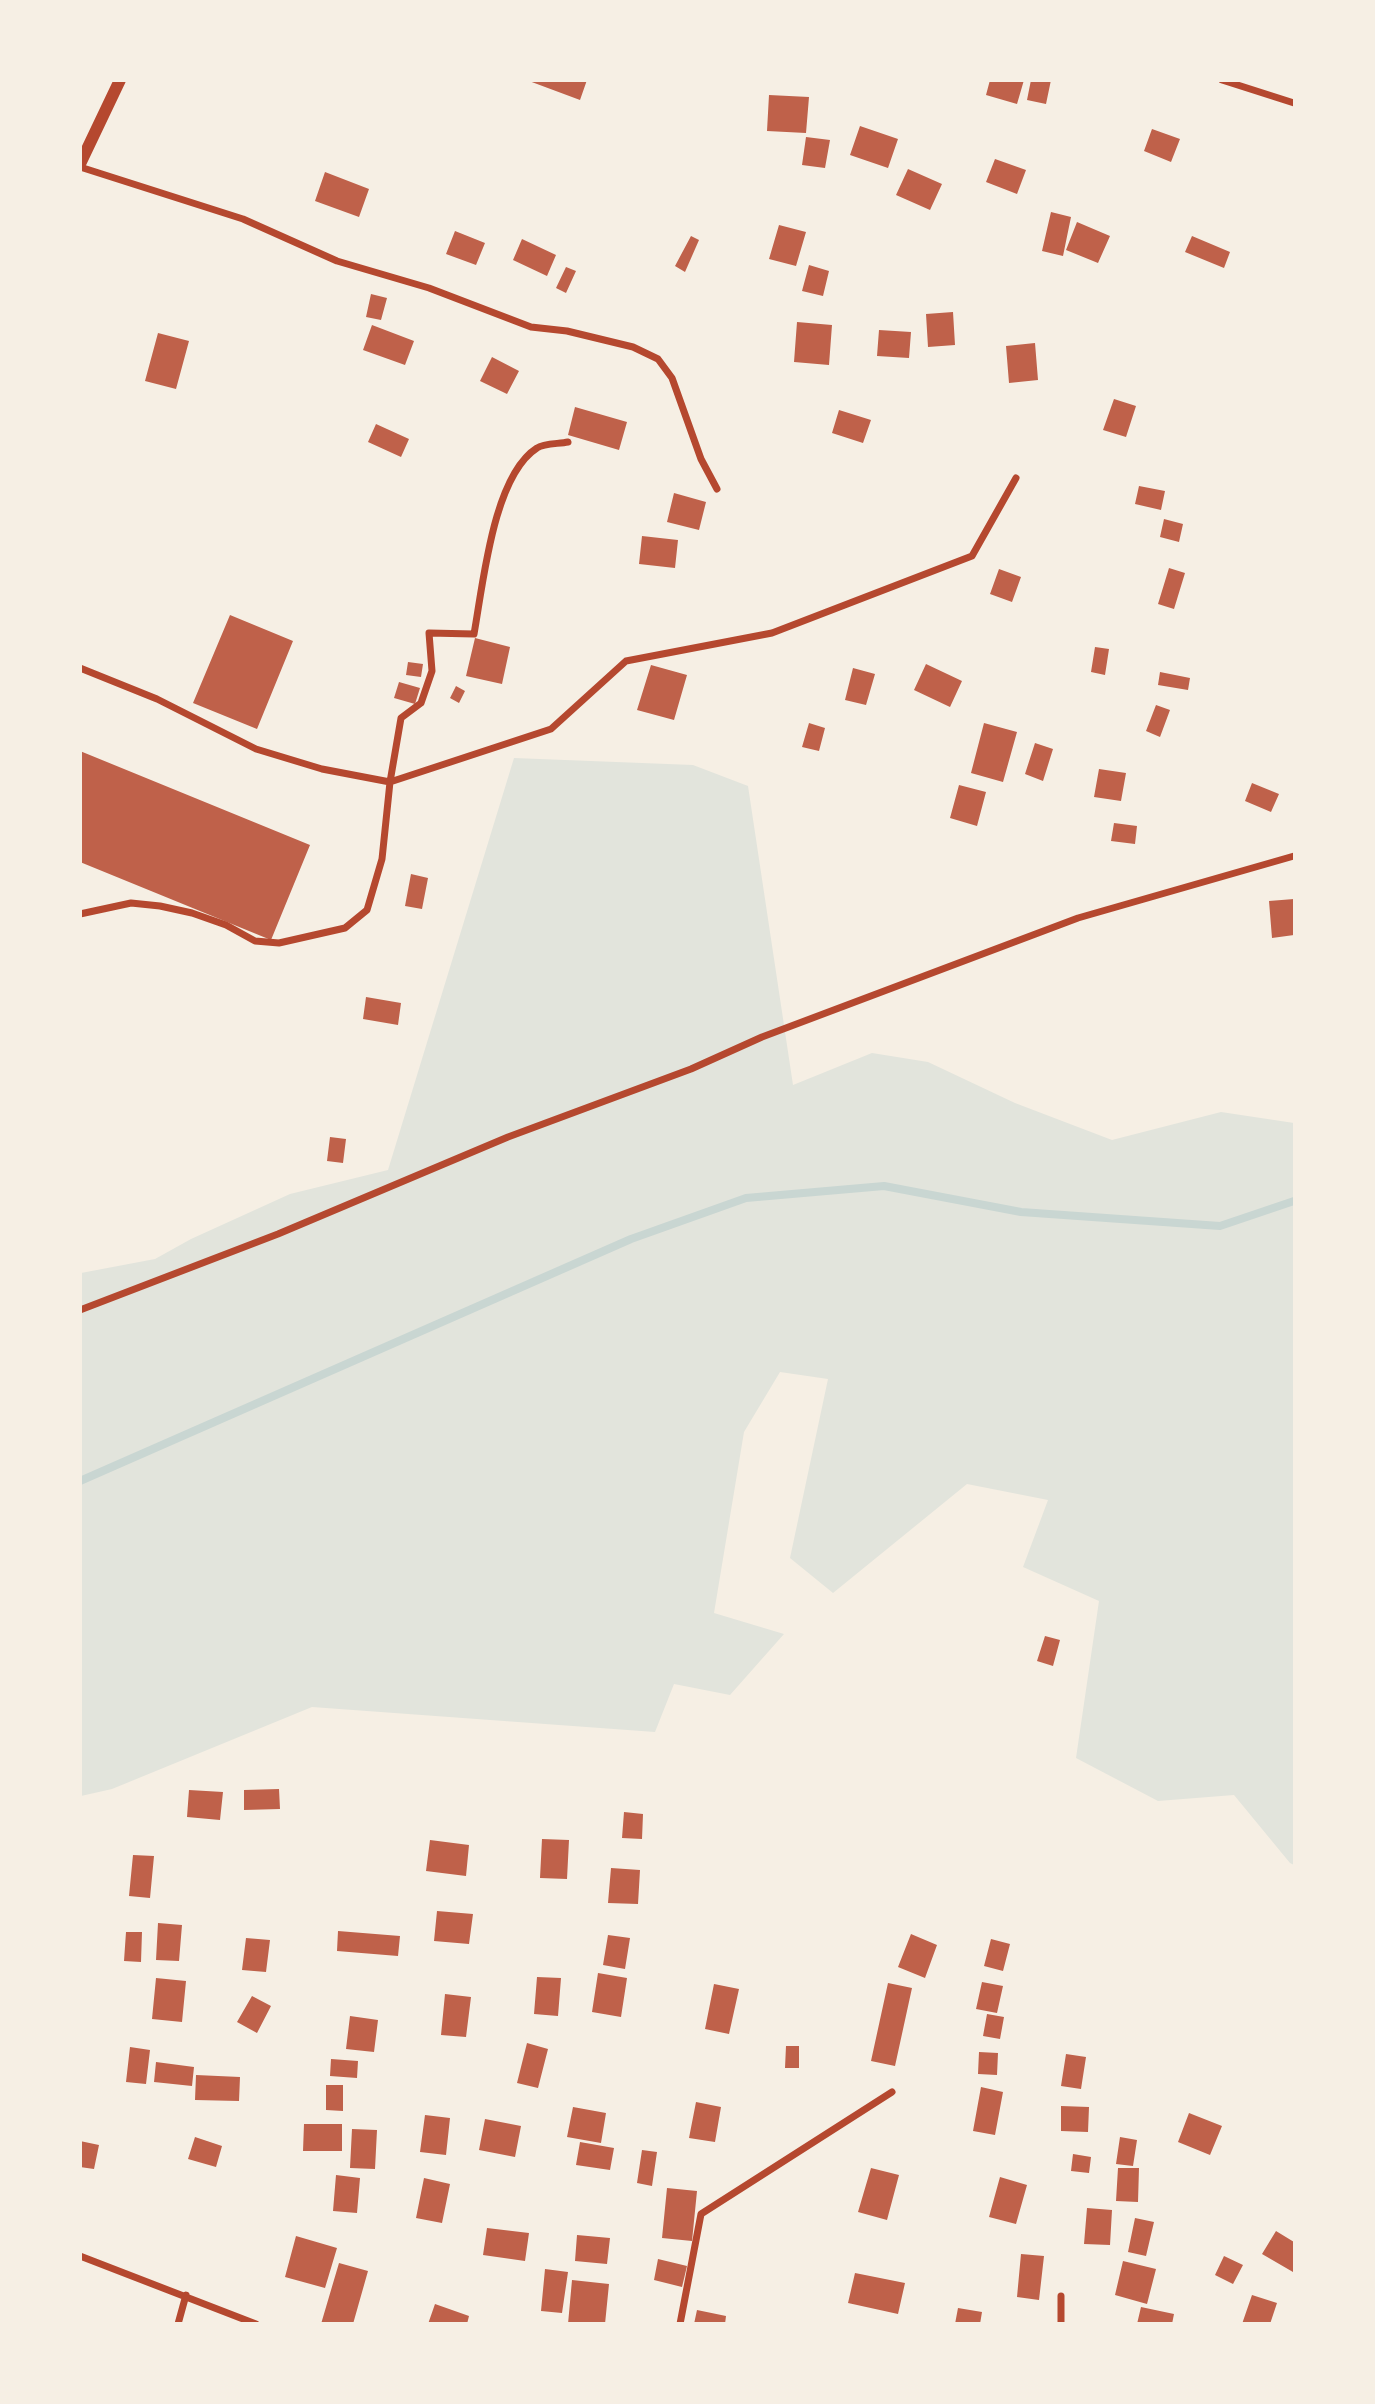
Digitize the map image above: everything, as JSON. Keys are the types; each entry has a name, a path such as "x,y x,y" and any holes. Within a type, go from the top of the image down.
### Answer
{"street":[{"path":"120,80 80,166 243,219 337,261 429,288 531,327 567,331 620,343 658,359 672,378 701,458 717,489"},
{"path":"1222,80 1294,103"},
{"path":"80,914 131,903 160,906 192,913 226,925 255,941 279,943 345,928 367,909 382,859 390,782 401,718 421,703 432,671 429,633 474,634 494,520 517,467 538,447 568,442"},
{"path":"80,668 157,699 256,749 322,768 390,782 551,729 626,661 772,633 972,556 1016,478"},
{"path":"80,1310 278,1234 508,1137 691,1069 762,1037 1078,918 1294,856"},
{"path":"680,2323 701,2214 892,2092"},
{"path":"80,2256 256,2323"},
{"path":"178,2323 186,2295"},
{"path":"1061,2297 1061,2323"}],"shaded area":[{"path":"514,758 693,765 748,786 793,1085 872,1053 928,1062 1015,1103 1112,1140 1221,1112 1294,1123 1294,1865 1234,1795 1158,1801 1076,1758 1099,1601 1023,1567 1048,1500 967,1484 833,1593 790,1558 828,1379 780,1372 744,1432 714,1613 784,1634 730,1695 674,1684 655,1732 312,1707 112,1789 81,1796 81,1273 155,1259 191,1239 290,1194 388,1170"}],"building":[{"path":"529,80 587,80 580,100 529,81"},
{"path":"990,80 1024,80 1017,104 986,95"},
{"path":"1031,80 1051,80 1046,104 1027,100"},
{"path":"769,95 809,97 806,133 767,131"},
{"path":"860,126 898,139 888,168 850,155"},
{"path":"1152,129 1180,139 1171,162 1144,151"},
{"path":"806,137 830,140 825,168 802,165"},
{"path":"995,159 1026,170 1017,194 986,182"},
{"path":"908,169 942,184 930,210 896,195"},
{"path":"325,172 369,189 359,217 315,201"},
{"path":"1051,212 1071,217 1063,256 1042,251"},
{"path":"1077,222 1110,236 1098,263 1066,250"},
{"path":"779,225 806,232 796,266 769,259"},
{"path":"455,231 485,243 476,265 446,254"},
{"path":"691,236 699,240 685,272 675,266"},
{"path":"1192,236 1230,252 1224,268 1185,252"},
{"path":"522,239 556,255 547,276 513,260"},
{"path":"809,265 829,271 823,296 802,291"},
{"path":"566,267 576,271 566,293 556,288"},
{"path":"371,294 387,298 381,320 366,317"},
{"path":"953,312 955,345 928,347 926,314"},
{"path":"797,322 832,325 829,365 794,362"},
{"path":"372,325 414,341 405,365 363,350"},
{"path":"879,330 911,332 909,358 877,356"},
{"path":"158,333 189,341 176,389 145,381"},
{"path":"1035,343 1038,380 1009,383 1006,346"},
{"path":"492,357 519,371 507,394 480,381"},
{"path":"1114,399 1136,406 1126,437 1103,430"},
{"path":"575,407 627,422 619,450 568,435"},
{"path":"839,410 871,420 863,443 832,433"},
{"path":"376,424 409,439 401,457 368,442"},
{"path":"1139,486 1165,491 1161,510 1135,504"},
{"path":"674,493 706,502 699,530 667,522"},
{"path":"1164,519 1183,524 1179,542 1160,537"},
{"path":"642,536 678,540 675,568 639,564"},
{"path":"1169,568 1185,573 1174,609 1158,604"},
{"path":"999,569 1021,577 1012,602 990,594"},
{"path":"230,615 293,641 257,729 193,703"},
{"path":"475,638 510,647 502,684 466,676"},
{"path":"1095,647 1109,649 1105,675 1091,672"},
{"path":"408,662 423,664 421,677 406,675"},
{"path":"926,664 962,681 950,707 914,690"},
{"path":"651,665 687,675 674,720 637,710"},
{"path":"853,668 875,674 866,705 845,700"},
{"path":"1160,672 1190,678 1188,690 1158,685"},
{"path":"399,682 420,688 415,704 394,698"},
{"path":"456,686 465,691 459,703 450,698"},
{"path":"1156,705 1170,710 1160,737 1146,731"},
{"path":"809,723 825,728 819,751 802,747"},
{"path":"984,723 1017,732 1003,782 971,773"},
{"path":"1035,743 1053,749 1043,781 1025,774"},
{"path":"80,751 310,845 271,940 80,862"},
{"path":"1099,769 1126,773 1121,801 1094,797"},
{"path":"1252,783 1279,794 1271,812 1245,801"},
{"path":"959,785 986,792 977,826 950,818"},
{"path":"1114,823 1137,826 1135,844 1111,841"},
{"path":"411,874 428,878 422,909 405,906"},
{"path":"1294,899 1294,935 1272,938 1269,901"},
{"path":"366,997 401,1003 398,1025 363,1019"},
{"path":"330,1137 346,1139 343,1163 327,1161"},
{"path":"1045,1636 1060,1640 1053,1666 1037,1661"},
{"path":"279,1789 280,1809 244,1810 244,1790"},
{"path":"189,1790 223,1792 220,1820 187,1817"},
{"path":"624,1812 643,1814 642,1839 622,1838"},
{"path":"542,1839 569,1840 567,1879 540,1878"},
{"path":"430,1840 469,1845 466,1876 426,1871"},
{"path":"133,1855 154,1856 150,1898 129,1896"},
{"path":"611,1868 640,1870 638,1904 608,1903"},
{"path":"437,1911 473,1914 469,1944 434,1941"},
{"path":"158,1923 182,1925 179,1961 156,1960"},
{"path":"338,1931 400,1936 398,1956 337,1951"},
{"path":"126,1932 142,1932 141,1962 124,1961"},
{"path":"911,1934 937,1945 925,1978 898,1967"},
{"path":"608,1935 630,1938 625,1969 603,1965"},
{"path":"246,1938 270,1940 266,1972 242,1970"},
{"path":"991,1939 1010,1944 1003,1971 984,1966"},
{"path":"598,1973 627,1978 621,2017 592,2012"},
{"path":"537,1977 561,1978 558,2016 534,2014"},
{"path":"156,1978 186,1981 182,2022 152,2019"},
{"path":"982,1982 1003,1986 997,2013 976,2009"},
{"path":"888,1983 912,1988 895,2066 871,2061"},
{"path":"714,1984 739,1989 729,2034 705,2029"},
{"path":"445,1994 471,1997 466,2037 441,2035"},
{"path":"252,1996 271,2006 257,2033 237,2022"},
{"path":"987,2014 1004,2017 1000,2039 983,2036"},
{"path":"350,2016 378,2020 374,2052 346,2049"},
{"path":"527,2043 548,2049 538,2088 517,2083"},
{"path":"786,2046 799,2046 799,2068 785,2068"},
{"path":"130,2047 150,2050 146,2084 126,2082"},
{"path":"979,2052 998,2053 997,2075 978,2074"},
{"path":"1066,2054 1086,2057 1081,2089 1061,2086"},
{"path":"331,2059 358,2061 357,2078 330,2076"},
{"path":"156,2062 194,2067 192,2086 154,2082"},
{"path":"196,2075 240,2077 239,2101 195,2100"},
{"path":"326,2085 343,2085 343,2111 326,2110"},
{"path":"981,2087 1003,2092 995,2135 973,2131"},
{"path":"696,2102 721,2107 715,2142 689,2138"},
{"path":"1061,2106 1089,2107 1088,2132 1061,2131"},
{"path":"573,2107 606,2113 601,2143 567,2137"},
{"path":"1189,2113 1222,2126 1210,2155 1178,2142"},
{"path":"425,2115 450,2118 446,2155 420,2152"},
{"path":"485,2119 521,2126 515,2157 479,2150"},
{"path":"304,2124 342,2124 342,2151 303,2151"},
{"path":"352,2129 377,2130 375,2169 350,2168"},
{"path":"195,2137 222,2146 216,2167 188,2159"},
{"path":"1120,2137 1137,2140 1133,2166 1116,2164"},
{"path":"80,2141 99,2145 94,2169 80,2167"},
{"path":"580,2142 614,2148 610,2170 576,2165"},
{"path":"642,2150 657,2152 652,2186 637,2183"},
{"path":"1073,2154 1091,2157 1089,2173 1071,2171"},
{"path":"871,2168 899,2175 887,2220 858,2212"},
{"path":"1118,2168 1139,2168 1138,2202 1116,2201"},
{"path":"336,2175 360,2178 357,2213 333,2211"},
{"path":"1000,2177 1027,2185 1016,2224 989,2217"},
{"path":"424,2178 450,2184 442,2223 416,2218"},
{"path":"667,2188 697,2191 692,2241 662,2238"},
{"path":"1087,2208 1112,2210 1110,2245 1084,2244"},
{"path":"1135,2218 1154,2222 1146,2256 1128,2252"},
{"path":"487,2228 529,2233 525,2261 483,2255"},
{"path":"1276,2231 1294,2242 1293,2272 1262,2254"},
{"path":"577,2235 610,2238 607,2264 575,2261"},
{"path":"296,2236 337,2248 325,2288 285,2277"},
{"path":"1021,2254 1044,2256 1039,2300 1017,2297"},
{"path":"1224,2256 1243,2265 1233,2284 1215,2275"},
{"path":"658,2259 687,2266 682,2287 654,2280"},
{"path":"1123,2261 1156,2269 1147,2304 1115,2295"},
{"path":"339,2263 368,2271 353,2324 321,2324"},
{"path":"545,2269 568,2272 562,2313 541,2311"},
{"path":"855,2273 905,2283 898,2314 848,2303"},
{"path":"572,2280 609,2284 605,2324 568,2324"},
{"path":"1252,2295 1277,2303 1270,2324 1242,2324"},
{"path":"435,2304 469,2316 467,2324 428,2324"},
{"path":"1141,2307 1174,2314 1172,2324 1137,2324"},
{"path":"958,2308 982,2312 980,2324 955,2324"},
{"path":"697,2310 726,2316 725,2324 694,2324"}],"waterway":[{"path":"80,1481 631,1239 746,1198 884,1186 1021,1212 1220,1226 1294,1201"}]}
